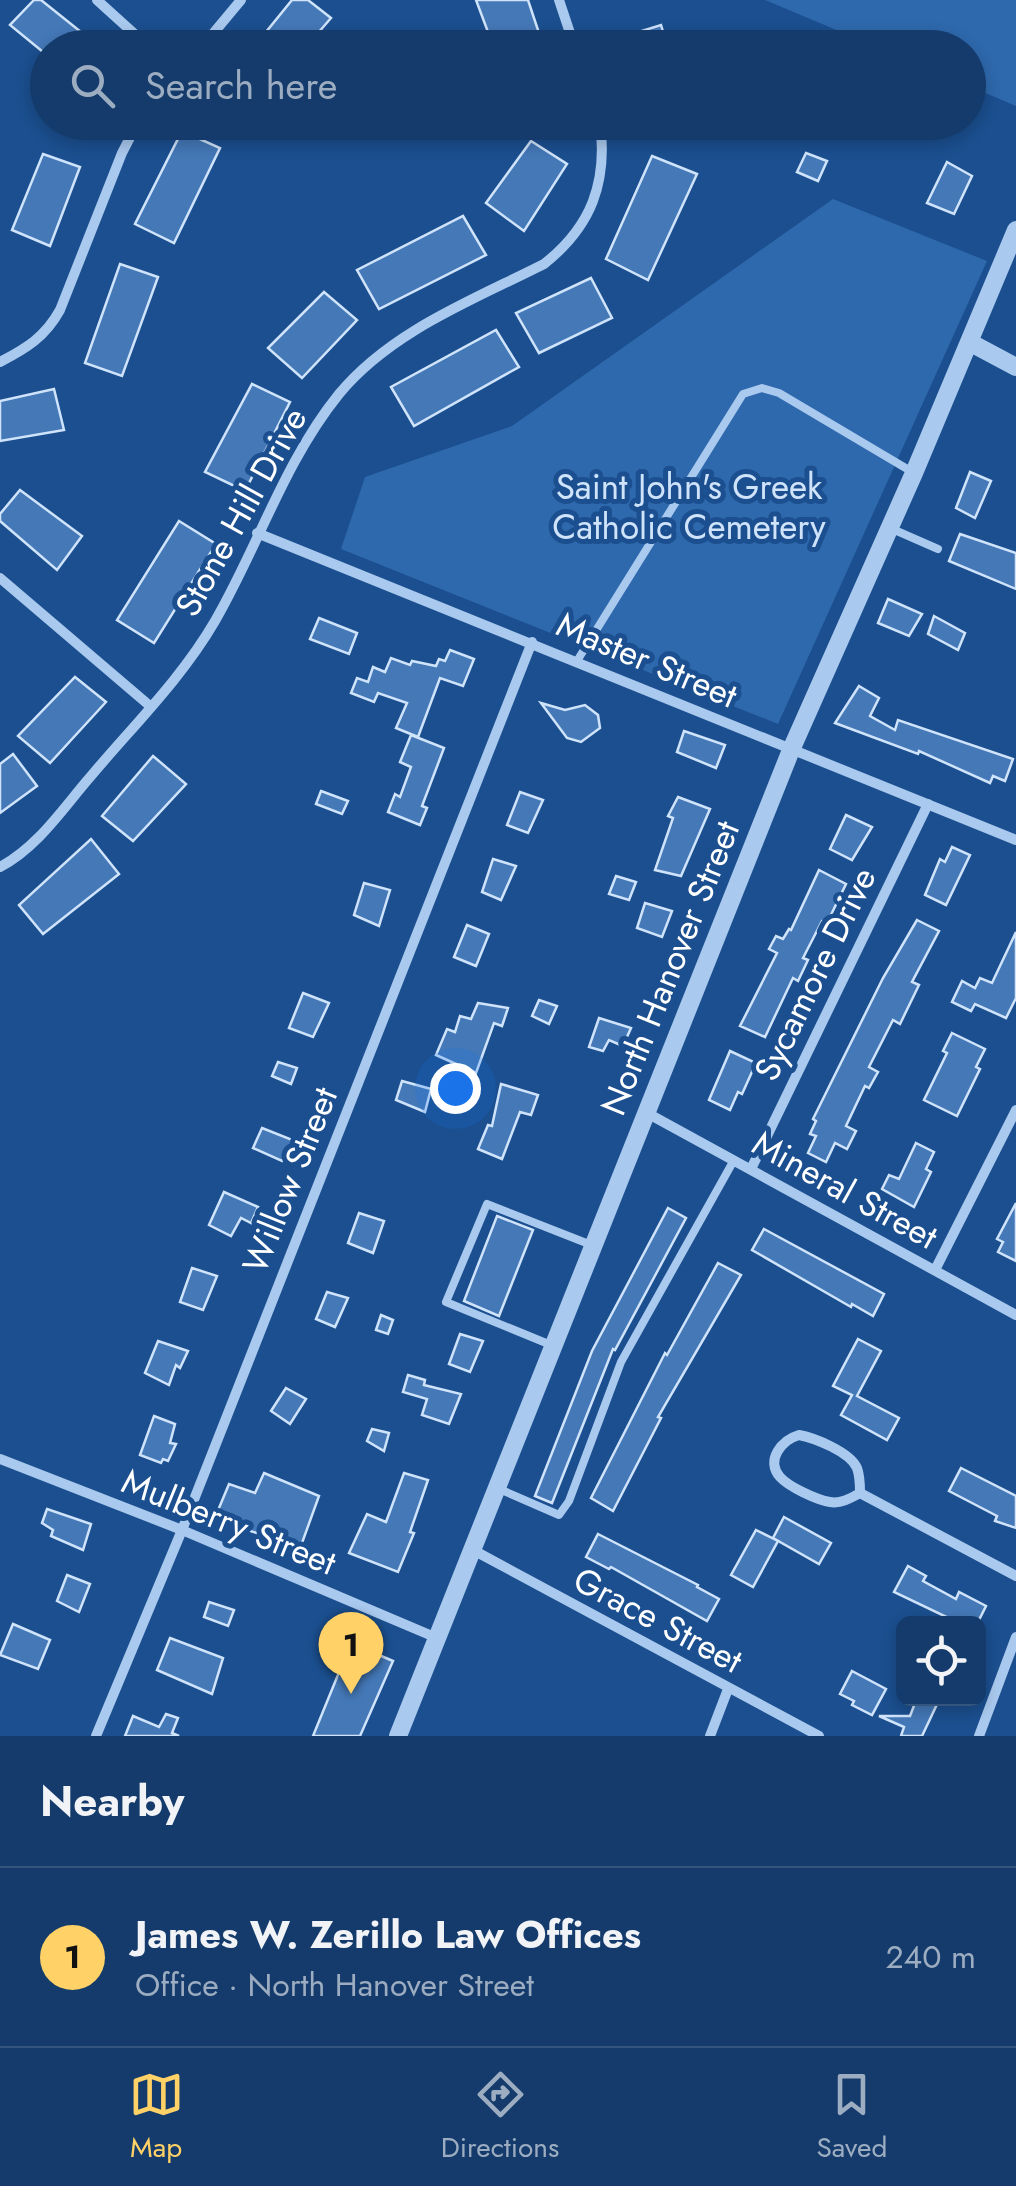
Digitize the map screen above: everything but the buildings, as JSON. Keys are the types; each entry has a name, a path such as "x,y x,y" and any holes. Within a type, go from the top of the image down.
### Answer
{"street":[{"path":"97,0 130,30"},
{"path":"216,30 241,0"},
{"path":"559,0 569,30"},
{"path":"0,362 48,331 129,140"},
{"name":"Stone Hill Drive","path":"0,867 36,841 194,654 313,430 340,393 398,341 544,264 584,224 602,162 601,140"},
{"name":"North Hanover Street","path":"398,1736 791,750 1016,230"},
{"path":"970,342 1016,368"},
{"name":"Master Street","path":"257,533 1016,840"},
{"path":"0,578 150,706"},
{"name":"Willow Street","path":"96,1736 182,1530 532,642"},
{"name":"Sycamore Drive","path":"751,1168 928,804"},
{"path":"935,1270 1016,1110"},
{"name":"Mineral Street","path":"647,1113 1016,1316"},
{"path":"799,1435 810,1437 852,1460 858,1469 860,1493 843,1502 831,1502 780,1478 775,1456 781,1444 799,1435"},
{"name":"Mulberry Street","path":"0,1459 182,1530 437,1638"},
{"path":"860,1493 1016,1576"},
{"name":"Grace Street","path":"473,1550 819,1736"},
{"path":"979,1736 1016,1637"},
{"path":"710,1736 728,1688"}],"lane":[{"path":"577,661 743,394 762,388 777,392 914,473"},
{"path":"890,528 938,549"},
{"path":"498,1488 559,1515 569,1500 621,1362 734,1160"},
{"path":"554,1346 446,1302 487,1204 594,1246"}],"green space":[{"path":"765,0 1016,0 1016,106 986,93 986,30 836,30"},
{"name":"Saint John's Greek Catholic Cemetery","path":"833,199 987,261 778,724 341,549 365,477 512,426"}],"place":[{"name":"James W. Zerillo Law Offices","path":"351,1694"}]}
